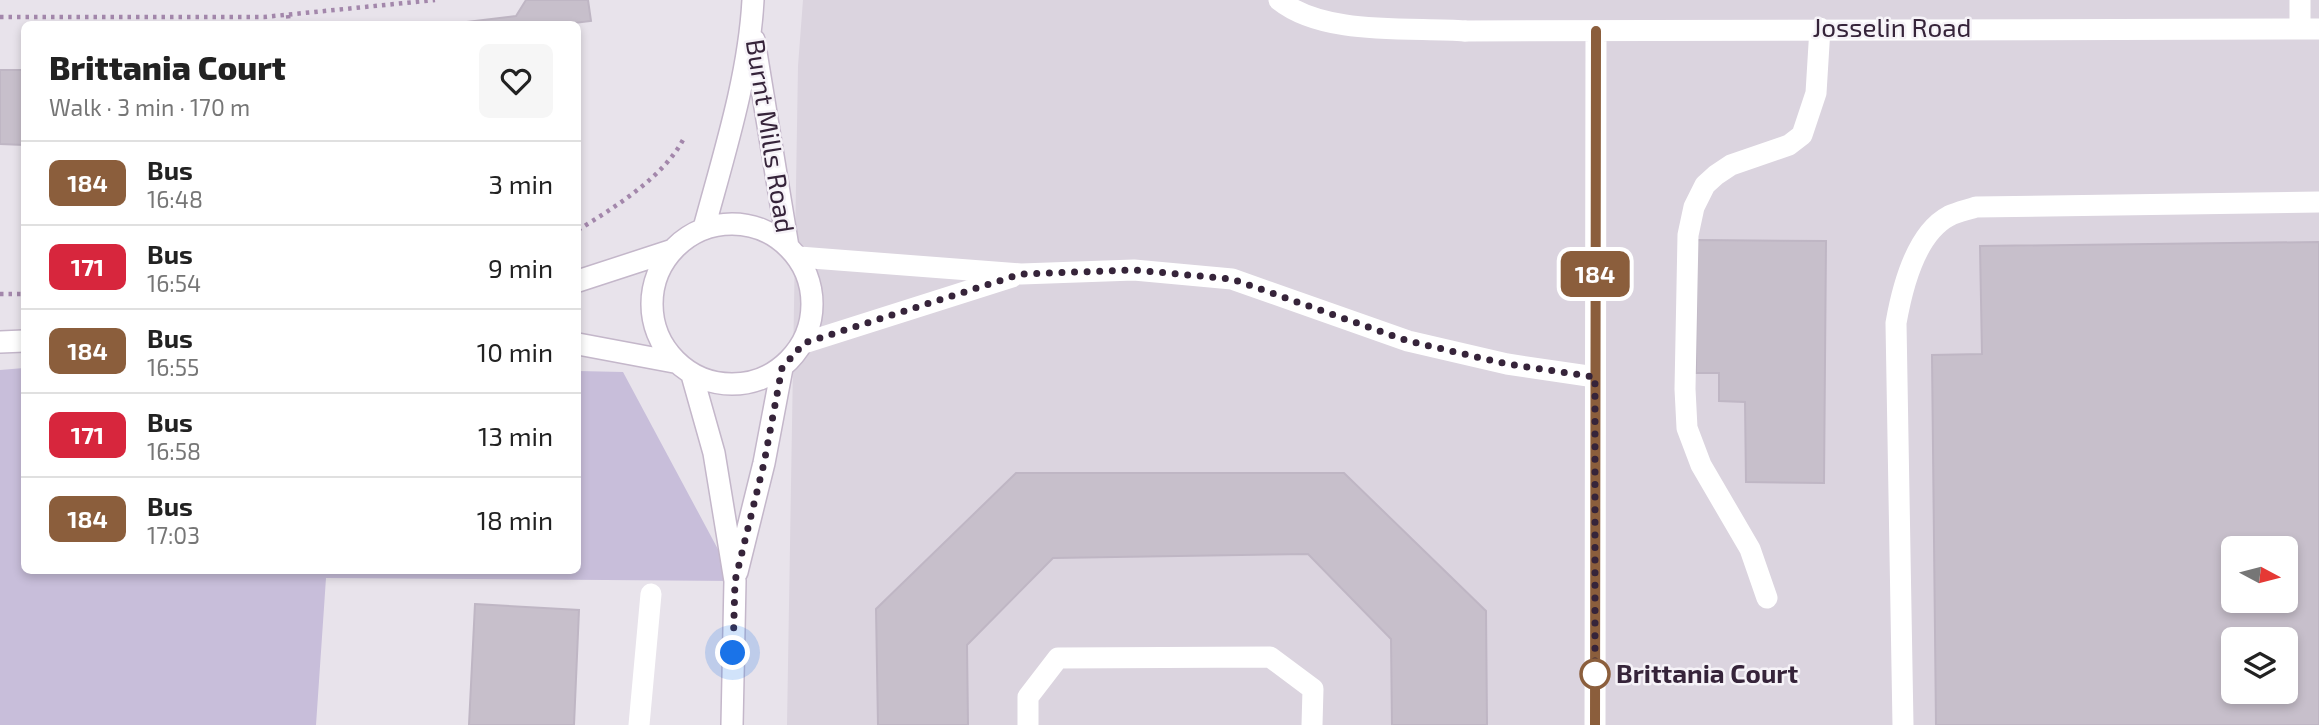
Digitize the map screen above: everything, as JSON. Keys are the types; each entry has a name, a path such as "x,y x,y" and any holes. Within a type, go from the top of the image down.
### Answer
{"street":[{"name":"Burnt Mills Road","path":"704,228 726,145 751,24 752,0"},
{"name":"Josselin Road","path":"1279,0 1295,13 1327,23 1465,31 1820,28 2309,29"},
{"path":"2300,0 2309,29"},
{"name":"Burnt Mills Road","path":"751,24 793,252"},
{"path":"1767,598 1750,549 1701,465 1687,428 1685,377 1688,235 1694,206 1705,185 1716,175 1731,165 1789,145 1802,135 1816,93 1820,28"},
{"path":"1595,725 1596,31"},
{"path":"1903,725 1896,323 1904,278 1929,235 1948,216 1976,207 2319,202"},
{"path":"581,280 670,251 704,228 748,224 775,234 793,252 810,283 814,310 804,343 782,368 750,384 719,385 692,375 674,362 657,335 650,303 656,276 670,251"},
{"path":"793,252 1021,274 1134,270 1232,279 1408,341 1507,364 1595,377"},
{"path":"804,343 1021,274"},
{"path":"0,342 21,341"},
{"path":"581,345 674,362"},
{"path":"735,581 764,463 782,368"},
{"path":"692,375 715,453 735,581 732,725"},
{"path":"639,725 651,594"},
{"path":"1028,725 1028,697 1058,658 1270,657 1313,689 1312,725"}],"path":[{"path":"0,16 288,15 435,0"},
{"path":"288,15 289,21"},
{"path":"581,228 647,180 676,154 687,133"},
{"path":"0,294 21,293"}],"shaded area":[{"path":"803,0 2319,0 2319,725 787,725 798,66"},
{"path":"21,368 21,574 581,574 581,371 623,372 735,581 326,578 316,725 0,725 0,370"}],"building":[{"path":"526,0 588,0 591,21 475,21 516,16"},
{"path":"0,70 21,70 21,145 0,144"},
{"path":"1697,240 1826,241 1824,483 1746,482 1745,402 1719,401 1719,373 1696,373"},
{"path":"2319,242 2319,725 1936,725 1932,355 1982,354 1980,246"},
{"path":"1016,473 1344,473 1486,611 1487,725 1392,725 1391,639 1308,554 1053,558 967,645 968,725 878,725 876,609"},
{"path":"475,604 579,610 574,725 469,725"}],"bus line":[{"name":"184","path":"1595,725 1596,31"}],"place":[{"name":"Brittania Court","path":"1595,674"}],"route":[{"path":"733,653 735,581 764,463 782,368 804,343 1021,274 1134,270 1232,279 1408,341 1507,364 1595,377 1595,674"}]}
